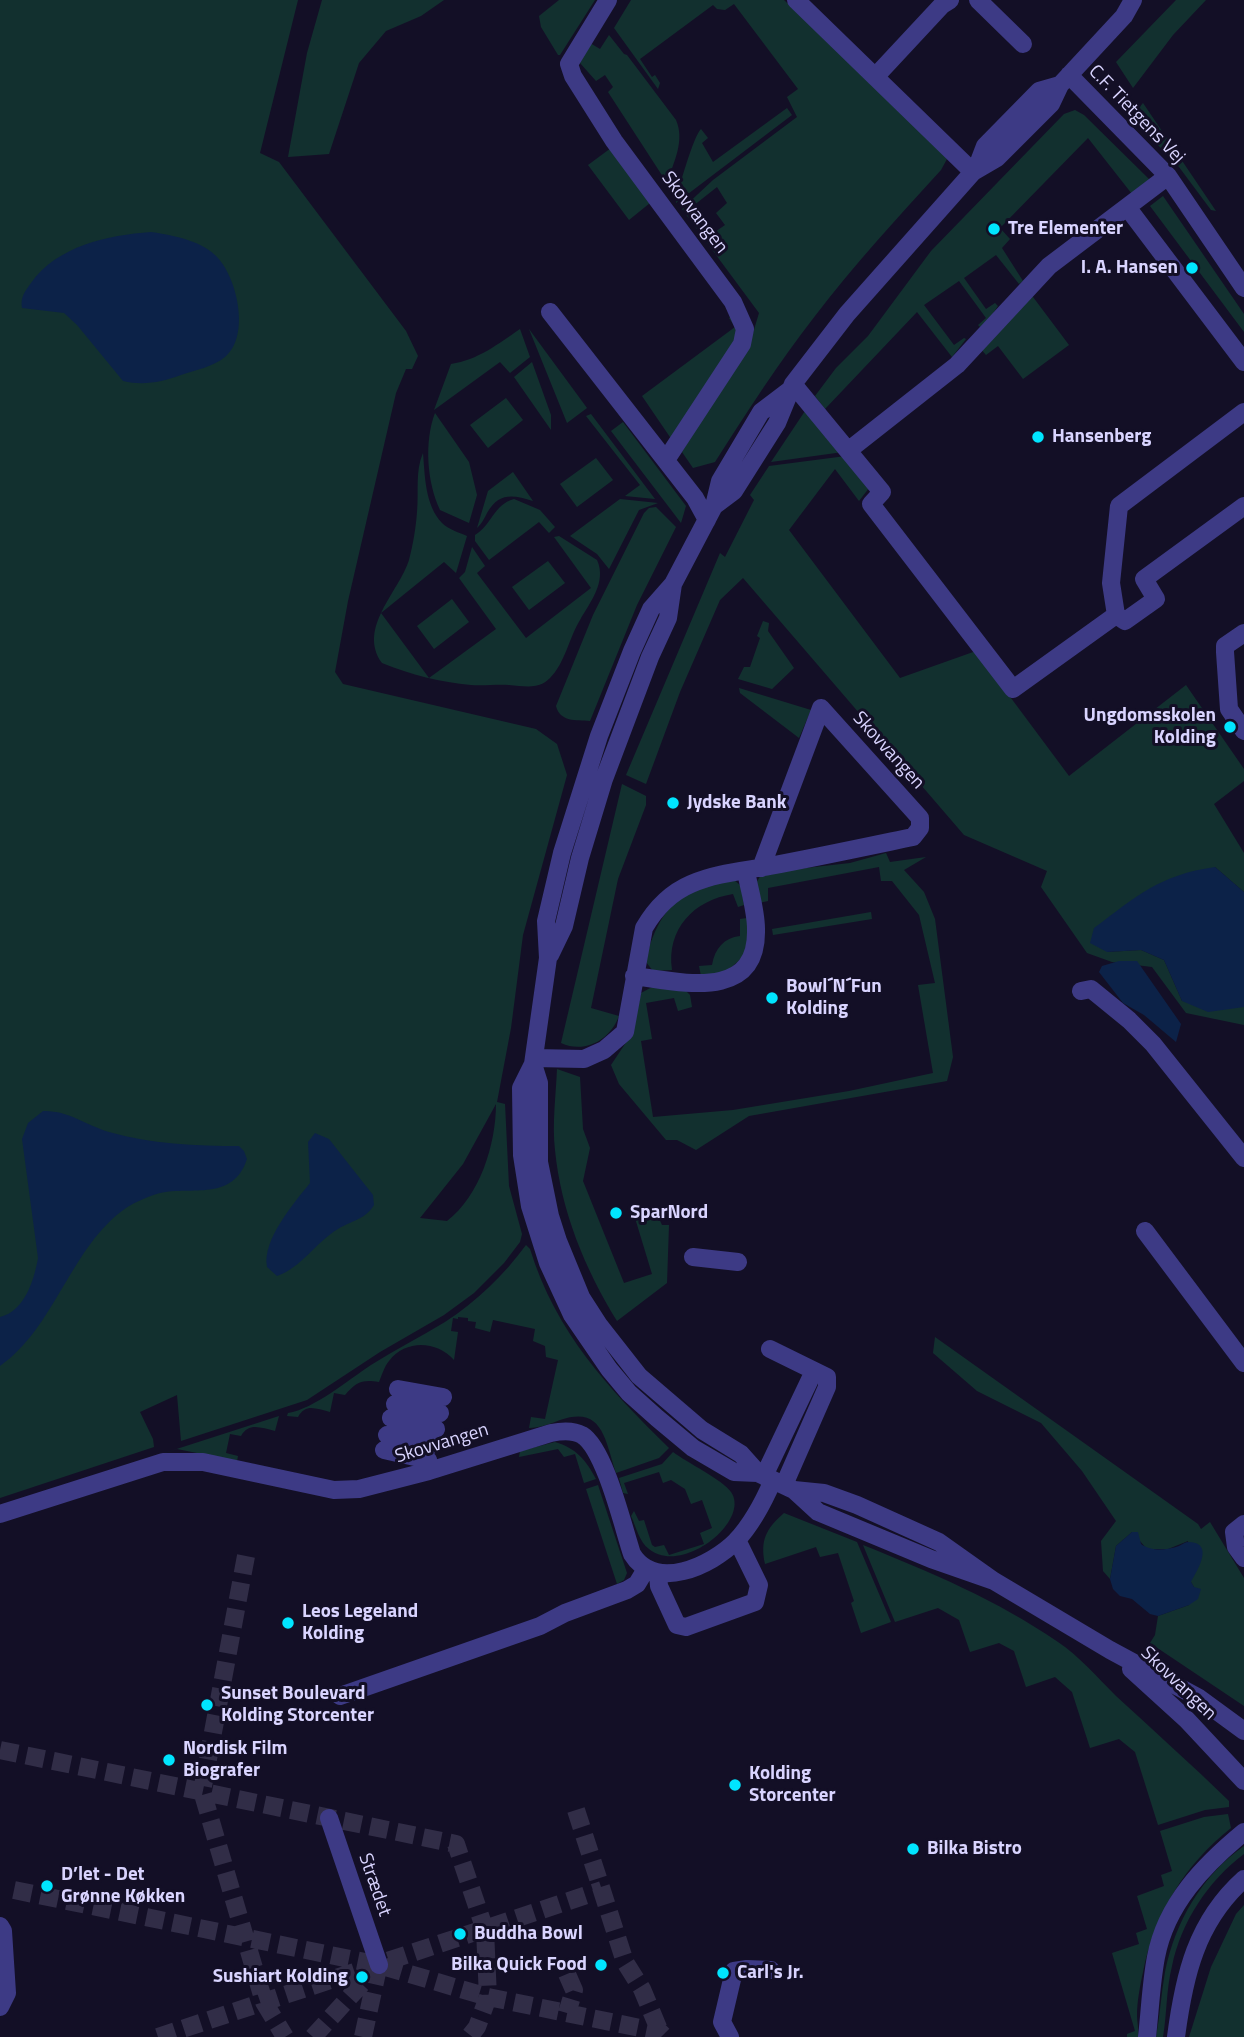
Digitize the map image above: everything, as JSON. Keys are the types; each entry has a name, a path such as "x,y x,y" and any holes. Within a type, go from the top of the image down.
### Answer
{"street":[{"name":"Skovvangen","path":"608,0 569,64 573,76 614,141 733,302 746,329 743,344 666,460"},
{"path":"796,0 975,169"},
{"path":"978,0 1023,44"},
{"name":"Skovvangen","path":"1133,0 1124,16 1065,80 1051,104 997,158 975,169 847,314 792,387 761,412 720,481 710,513 673,584 668,618 650,657 604,779 580,858 564,926 548,958 534,1061 520,1088 520,1133 525,1179 538,1234 558,1288 572,1315 623,1385 693,1448 734,1472 824,1493 900,1523 939,1542 994,1581 1110,1650 1199,1698 1244,1731"},
{"name":"Skovvangen","path":"1124,16 1150,0"},
{"path":"876,77 941,2"},
{"name":"C.F. Tietgens Vej","path":"1065,80 1168,176 1244,288"},
{"path":"849,450 957,365 1049,266 1168,176"},
{"path":"1127,207 1244,362"},
{"path":"550,312 695,498 710,513"},
{"path":"792,387 849,450 882,492 871,504 1013,689 1116,615"},
{"path":"1244,412 1119,506 1111,583 1116,615 1125,621 1156,599 1144,579 1244,506"},
{"path":"1244,633 1225,646 1229,709 1244,731"},
{"name":"Skovvangen","path":"534,1061 584,1059 604,1050 625,1032 644,928 652,914 667,899 689,885 716,876 754,869 913,838 920,828 920,818 821,708 754,869"},
{"path":"635,976 694,985 726,981 741,971 754,952 756,942 754,869"},
{"path":"1081,991 1091,989 1153,1044 1244,1157"},
{"path":"1145,1231 1244,1363"},
{"path":"693,1257 738,1262"},
{"path":"340,1696 540,1626 565,1613 627,1590 652,1572 685,1570 721,1554 737,1540 765,1499 818,1409 827,1387 827,1377 770,1349"},
{"path":"775,1481 814,1371"},
{"path":"392,1415 437,1425"},
{"path":"392,1415 437,1425"},
{"path":"392,1415 437,1425"},
{"name":"Skovvangen","path":"0,1514 163,1462 203,1462 334,1490 359,1489 429,1471 551,1433 570,1431 581,1434 596,1449 632,1554 638,1563 652,1572"},
{"path":"1244,1524 1234,1532 1236,1547 1244,1558"},
{"path":"652,1572 677,1625 686,1627 755,1602 759,1585 737,1540"},
{"name":"Skovvangen","path":"1110,1650 1187,1720 1244,1781"},
{"name":"Strædet","path":"329,1818 379,1965"},
{"path":"1147,2037 1156,1955 1166,1927 1183,1892 1195,1877 1244,1832"},
{"path":"1176,2037 1179,2008 1195,1946 1211,1916 1244,1879"},
{"path":"0,1926 3,1931 6,1993 0,2007"},
{"path":"730,2037 722,2022 734,1971 771,1970"}],"green space":[{"path":"0,0 298,0 260,153 279,162 406,331 418,356 412,369 406,369 396,393 348,601 335,672 343,684 536,729 557,744 567,775 523,935 511,1028 497,1102 505,1104 509,1186 522,1234 520,1242 504,1263 474,1293 444,1315 380,1352 307,1400 181,1441 177,1395 140,1412 154,1447 0,1498","holes":["496,1104 484,1168 469,1198 447,1221 420,1218 463,1164"]},
{"path":"322,0 444,0 421,16 386,31 359,63 329,154 288,157 307,53"},
{"path":"559,0 595,0 558,55 541,27 539,16"},
{"path":"631,0 784,0 942,151 947,159 941,170 815,316 776,369 715,462 693,468 682,452 753,333 759,313 682,209 713,180 797,117 787,97 798,89 734,4 725,10 717,9 713,5 640,59 652,77 655,75 660,83 658,89 614,28","holes":["717,187 727,203 716,213 725,225 715,232 708,229 693,206"]},
{"path":"1176,0 1206,0 1173,35 1133,88 1116,62"},
{"path":"609,35 676,120 679,143 667,183 608,92 613,87 605,75 596,81 580,63 590,43 600,49"},
{"path":"1143,103 1216,211 1211,210 1179,167 1131,117"},
{"path":"787,108 792,115 676,203 690,152 701,129 708,138 702,143 713,162"},
{"path":"1075,110 1084,115 1150,180 1132,194 1088,138 1000,228 1010,239 1002,248 1023,281 1019,284 996,255 964,278 986,309 995,303 998,306 989,319 980,327 978,325 986,318 959,281 924,305 954,345 966,339 952,357 917,312 825,409 815,396 836,368 868,336 931,251 1064,114"},
{"path":"611,148 650,203 629,220 588,165"},
{"path":"1163,196 1244,314 1244,332 1150,206"},
{"path":"1030,293 1069,345 1023,379 998,346 986,355 980,348"},
{"path":"733,315 740,335 672,440 642,396 735,327 729,318"},
{"path":"520,329 530,357 510,373 500,362 434,410 451,364 479,355"},
{"path":"529,329 587,408 567,423"},
{"path":"532,362 551,415 551,430 514,377"},
{"path":"506,398 523,420 488,448 470,425"},
{"path":"805,411 843,452 771,462"},
{"path":"435,413 469,462 477,495 469,523 440,510 432,487 428,449"},
{"path":"591,414 655,499 625,496 640,485 586,416"},
{"path":"623,422 686,506 681,523 611,431"},
{"path":"423,453 427,490 436,516 454,531 467,536 456,573 444,562 381,613 409,560 417,518 419,467"},
{"path":"846,456 869,488 859,501 835,469 789,530 900,678 976,651 1069,776 1186,685 1244,769 1244,781 1214,804 1244,853 1244,892 1215,867 1107,952 1141,950 1164,960 1182,1001 1244,1007 1244,1025 1186,1013 1152,967 1112,962 1087,953 1041,887 1047,871 964,835 743,578 720,600 680,692 646,784 626,775 720,553 725,557 754,500 750,495 769,466"},
{"path":"596,458 613,480 577,507 560,484"},
{"path":"513,472 533,501 519,497 502,498 496,501 477,528 488,491"},
{"path":"514,499 540,510 555,527 549,533 539,522 489,560 475,541 475,535 501,506"},
{"path":"620,499 658,503 639,510 609,569 597,554 570,536"},
{"path":"656,507 676,527 637,605 590,721 565,718 556,706 593,615 644,513 649,508"},
{"path":"559,536 597,560 600,576 596,592 550,678 536,686 460,684 429,678 496,629 459,578 465,572 472,547 485,566 477,573 526,638 591,588 554,537"},
{"path":"548,561 565,583 529,610 512,587"},
{"path":"452,599 469,622 434,649 417,626"},
{"path":"381,613 429,678 382,663 374,637"},
{"path":"763,621 769,623 768,631 794,668 772,689 738,679 744,667 750,667"},
{"path":"739,688 811,710 799,738 740,693"},
{"path":"622,784 646,796 646,805 618,879 591,1008 619,1016 610,1032 596,1043 570,1046 561,1043"},
{"path":"886,853 890,862 926,857 904,870 924,892 935,919 953,1057 947,1081 749,1116 696,1150 677,1140 666,1140 619,1084 611,1065 633,1032 641,993 654,986 682,987 690,995 692,1007 678,1011 674,998 646,1003 652,1039 641,1041 653,1117 733,1110 849,1091 933,1073 918,985 935,983 919,915 892,881 881,881 879,867 768,888 768,901 759,903 755,885 762,873 850,863"},
{"path":"733,879 741,886 744,905 738,907 733,894 719,897 695,910 678,930 671,955 672,970 653,971 646,962 651,942 666,912 690,892"},
{"path":"871,912 872,919 773,935 772,929"},
{"path":"747,918 750,940 745,955 725,973 701,976 699,966 712,965 721,945 740,936 740,919"},
{"path":"557,1069 580,1077 583,1129 590,1148 583,1181 624,1283 652,1274 635,1218 654,1208 662,1225 669,1225 667,1283 617,1321 576,1239 563,1195 554,1140"},
{"path":"526,1245 554,1307 586,1358 669,1448 659,1458 616,1473 605,1438 594,1421 585,1417 574,1417 529,1428 531,1417 545,1419 558,1360 546,1357 545,1346 533,1341 535,1329 493,1320 490,1332 475,1328 476,1322 468,1321 468,1318 453,1318 451,1331 458,1332 454,1360 430,1346 404,1349 389,1361 379,1382 360,1382 345,1395 334,1393 330,1412 308,1408 298,1417 287,1416 288,1413 320,1400 371,1365 468,1306 489,1287"},
{"path":"935,1337 1198,1524 1201,1529 1210,1522 1244,1578 1244,1706 1150,1643 1155,1635 1158,1616 1189,1605 1194,1587 1191,1582 1188,1541 1168,1549 1147,1549 1132,1532 1116,1546 1110,1579 1103,1571 1101,1541 1116,1521 1082,1471 1041,1423 977,1391 933,1353"},
{"path":"279,1416 275,1431 252,1427 241,1436 230,1434 226,1453 238,1456 237,1461 177,1449 0,1506"},
{"path":"555,1442 580,1456 596,1479 584,1483 575,1454 564,1457 558,1449 519,1457 520,1451"},
{"path":"673,1452 727,1487 735,1504 723,1530 710,1542 679,1556 663,1555 649,1549 638,1534 631,1516 634,1511 639,1521 644,1520 652,1545 664,1545 669,1555 704,1544 700,1533 712,1528 702,1500 691,1504 685,1489 671,1480 663,1483 659,1472 624,1483 628,1494 623,1493 619,1478 662,1464"},
{"path":"598,1485 627,1573 624,1580 617,1584 586,1489"},
{"path":"784,1513 857,1542 891,1622 861,1633 851,1603 854,1601 838,1553 820,1557 816,1547 765,1564 763,1548 766,1536"},
{"path":"863,1545 987,1600 1058,1642 1229,1801 1229,1807 1205,1810 1158,1825 1135,1752 1119,1739 1090,1748 1072,1692 1055,1677 1026,1687 1014,1651 999,1643 970,1652 959,1620 938,1608 895,1622"},
{"path":"1228,1814 1231,1828 1214,1842 1186,1874 1164,1911 1148,1951 1142,1977 1137,2010 1138,2037 1127,2037 1127,2034 1135,2031 1112,1953 1139,1944 1136,1933 1147,1929 1137,1896 1164,1886 1161,1875 1172,1871 1160,1831 1204,1817"},
{"path":"1244,1846 1244,1854 1219,1877 1189,1918 1176,1950 1170,1975 1163,2037 1156,2037 1165,1972 1183,1918 1203,1885"},
{"path":"1244,1905 1244,2037 1189,2037 1211,1967 1236,1914"}],"water":[{"path":"151,232 193,242 209,250 223,264 235,291 238,335 225,357 204,368 160,381 123,381 64,313 22,308 22,301 27,289 42,270 69,251 118,236"},
{"path":"1215,867 1244,892 1244,1007 1208,1012 1182,1001 1164,960 1141,950 1107,952 1090,943 1094,928 1150,888 1179,875"},
{"path":"1119,961 1137,961 1181,1024 1176,1042 1144,1015 1123,1003 1099,972 1102,966"},
{"path":"43,1111 68,1115 109,1132 157,1142 239,1146 247,1159 241,1173 221,1187 160,1193 126,1208 107,1224 91,1243 35,1331 19,1350 0,1366 0,1317 9,1314 27,1294 38,1258 22,1139 28,1123"},
{"path":"315,1133 329,1139 373,1195 374,1205 367,1214 330,1234 294,1267 277,1276 267,1267 269,1245 281,1222 310,1183 308,1142"},
{"path":"1132,1532 1138,1532 1141,1544 1150,1548 1160,1550 1189,1542 1201,1547 1202,1558 1191,1582 1194,1587 1201,1589 1198,1599 1158,1616 1150,1614 1132,1599 1120,1596 1113,1589 1110,1579 1116,1546"}],"tunnel":[{"path":"246,1556 202,1791 264,2002 285,2037"},
{"path":"0,1750 456,1844 485,1930 488,1997 477,2027 469,2037"},
{"path":"576,1810 625,1962 642,1989 660,2032 652,2036"},
{"path":"14,1890 379,1965 488,1997 660,2032 665,2037"},
{"path":"158,2037 602,1890"},
{"path":"313,2037 377,1967"},
{"path":"363,2037 378,1968"},
{"path":"567,1974 574,1990 567,2013"}],"place":[{"name":"Tre Elementer","path":"994,229"},
{"name":"I. A. Hansen","path":"1192,268"},
{"name":"Hansenberg","path":"1038,437"},
{"name":"Ungdomsskolen Kolding","path":"1230,727"},
{"name":"Jydske Bank","path":"673,803"},
{"name":"Bowl´N´Fun Kolding","path":"772,998"},
{"name":"SparNord","path":"616,1213"},
{"name":"Leos Legeland Kolding","path":"288,1623"},
{"name":"Sunset Boulevard Kolding Storcenter","path":"207,1705"},
{"name":"Nordisk Film Biografer","path":"169,1760"},
{"name":"Kolding Storcenter","path":"735,1785"},
{"name":"Bilka Bistro","path":"913,1849"},
{"name":"D’let - Det Grønne Køkken","path":"47,1886"},
{"name":"Buddha Bowl","path":"460,1934"},
{"name":"Bilka Quick Food","path":"601,1965"},
{"name":"Carl's Jr.","path":"723,1973"},
{"name":"Sushiart Kolding","path":"362,1977"}]}
